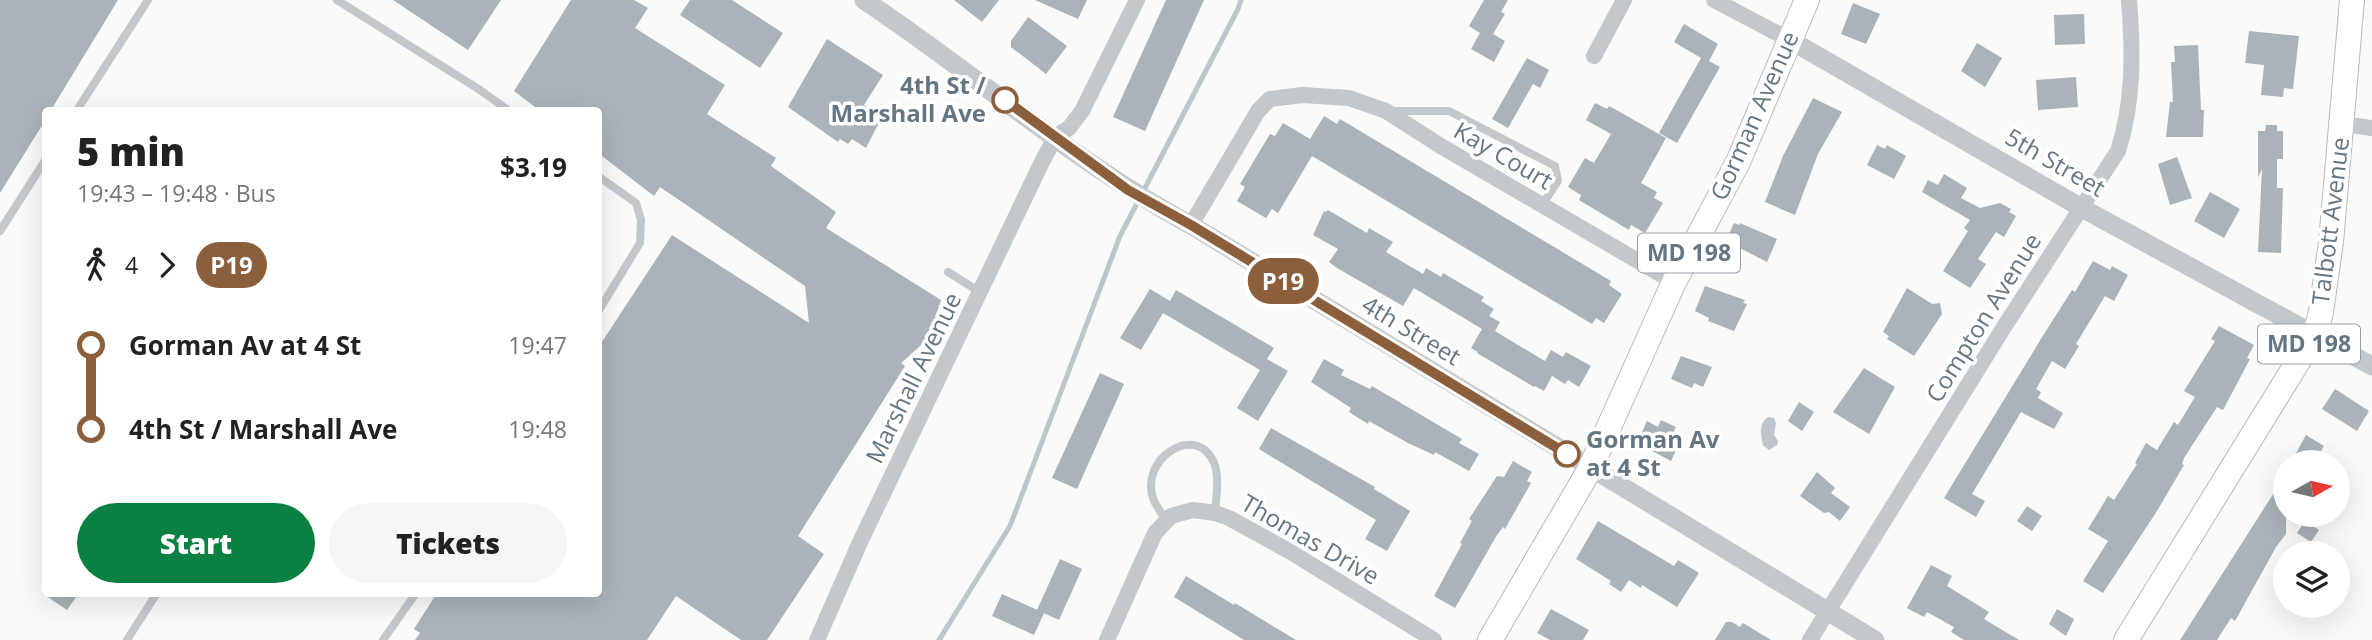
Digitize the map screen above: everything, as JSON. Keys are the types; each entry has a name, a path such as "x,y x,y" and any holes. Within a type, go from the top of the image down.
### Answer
{"main road":[{"name":"Gorman Avenue","path":"1490,640 1590,469 1674,282 1738,162 1807,0"},
{"name":"Talbott Avenue","path":"2126,640 2315,334 2327,277 2353,0"}],"street":[{"name":"4th Street","path":"864,0 952,60 1128,190 1191,225 1874,640"},
{"path":"1055,137 1069,128 1082,111 1137,0"},
{"path":"1594,56 1624,0"},
{"name":"5th Street","path":"1714,0 1790,40 2080,207 2372,366"},
{"name":"Compton Avenue","path":"1810,640 2080,207 2108,170 2118,151 2126,128 2131,97 2133,55 2129,0"},
{"name":"Kay Court","path":"1191,225 1258,110 1270,99 1302,95 1349,98 1387,111 1674,282"},
{"path":"2343,124 2372,128"},
{"name":"Marshall Avenue","path":"817,640 861,540 1055,137"},
{"name":"Thomas Drive","path":"1165,520 1186,510 1215,513 1289,551 1434,640"},
{"path":"1107,640 1155,533 1165,520"}],"lane":[{"path":"79,107 148,0"},
{"path":"337,0 504,107"},
{"path":"1387,111 1449,111 1555,166 1558,181 1542,205"},
{"path":"0,232 42,165"},
{"path":"602,179 636,203 641,220 640,243 602,305"},
{"path":"948,272 980,292"},
{"path":"1165,520 1153,499 1151,480 1160,458 1174,447 1185,445 1199,448 1209,454 1216,465 1215,513"},
{"path":"127,640 154,597"},
{"path":"383,640 414,597"}],"shaded area":[{"path":"1768,417 1774,418 1774,435 1778,441 1777,445 1769,450 1763,445 1761,434 1761,426"}],"building":[{"path":"0,0 118,0 53,107 42,107 42,125 0,193"},
{"path":"393,0 501,0 468,50"},
{"path":"571,0 634,0 648,8 635,28 725,85 707,114 776,158 771,166 836,212 826,228 941,300 928,339 901,363 905,366 798,536 824,554 767,640 741,640 676,596 647,640 415,640 420,633 414,629 434,597 602,597 602,342 672,235 809,323 805,286 660,187 654,196 602,156 602,107 535,107 514,91"},
{"path":"690,0 732,0 783,33 760,68 680,15"},
{"path":"954,0 999,0 982,22"},
{"path":"1035,0 1087,0 1078,19"},
{"path":"1166,0 1204,0 1145,131 1113,117"},
{"path":"1484,0 1508,0 1501,12 1505,14 1493,34 1505,41 1494,62 1471,49 1480,33 1469,26"},
{"path":"1853,3 1880,14 1866,44 1841,34"},
{"path":"2084,14 2085,44 2055,45 2054,15"},
{"path":"1028,17 1067,46 1046,74 1011,47 1011,41"},
{"path":"1684,24 1718,44 1709,61 1720,67 1677,143 1659,133 1701,58 1674,42"},
{"path":"2249,31 2299,36 2293,89 2284,88 2283,97 2261,95 2264,65 2245,63"},
{"path":"827,39 883,75 864,105 882,117 866,148 852,139 848,144 840,139 838,142 788,107"},
{"path":"1977,43 2002,58 1985,87 1961,71"},
{"path":"2198,45 2201,110 2204,110 2203,137 2166,137 2170,102 2173,102 2171,62 2175,62 2174,46"},
{"path":"1527,58 1549,70 1540,88 1533,84 1508,128 1492,119"},
{"path":"2076,77 2078,107 2038,110 2036,80"},
{"path":"1813,98 1842,112 1818,154 1795,215 1765,202 1783,156"},
{"path":"1595,103 1607,109 1609,106 1666,138 1641,183 1657,192 1654,198 1663,203 1645,233 1631,225 1629,230 1579,200 1581,195 1568,187 1585,158 1594,163 1611,134 1586,120"},
{"path":"1324,116 1337,124 1340,119 1611,281 1609,285 1622,294 1604,323 1596,318 1592,324 1312,156 1278,213 1272,209 1266,218 1237,201 1245,187 1240,184 1270,134 1275,136 1283,123 1310,139"},
{"path":"2266,125 2277,125 2277,131 2283,131 2283,159 2277,159 2277,188 2283,188 2281,253 2258,252 2262,169 2258,177 2258,131 2265,131"},
{"path":"1877,145 1885,149 1887,145 1906,156 1894,179 1867,165"},
{"path":"2177,157 2192,198 2170,205 2158,164"},
{"path":"1944,174 1967,188 1961,198 1980,208 2000,203 2011,209 2009,212 2016,216 2004,237 1996,232 1978,259 1986,264 1970,288 1943,271 1968,231 1964,228 1970,220 1922,192 1928,180 1938,185"},
{"path":"2210,192 2240,209 2224,238 2194,221"},
{"path":"1328,210 1367,233 1369,228 1393,242 1386,252 1423,274 1426,268 1441,277 1443,273 1484,297 1481,301 1494,309 1489,316 1500,322 1495,331 1545,361 1551,350 1563,357 1566,352 1591,366 1579,387 1568,380 1565,384 1552,376 1544,391 1534,387 1471,348 1482,329 1414,288 1403,306 1337,268 1329,262 1338,249 1313,235 1324,211"},
{"path":"1734,223 1777,239 1767,262 1726,241"},
{"path":"2093,261 2110,270 2112,266 2128,275 2114,301 2105,296 2076,344 2079,346 2065,369 2052,361 2036,389 2041,392 2038,398 2063,413 2054,429 2021,412 1972,494 1985,501 1976,517 1944,498 2044,334 2072,290 2075,292"},
{"path":"1705,286 1745,300 1743,303 1747,304 1734,331 1708,321 1709,318 1695,311"},
{"path":"1907,288 1932,304 1940,303 1942,314 1914,356 1887,339 1889,336 1883,332"},
{"path":"1150,289 1170,301 1176,290 1274,348 1267,359 1288,371 1258,421 1237,408 1260,370 1163,313 1141,350 1120,338"},
{"path":"2219,326 2254,345 2247,358 2250,359 2223,410 2217,407 2184,458 2184,465 2157,511 2103,593 2083,581 2108,541 2088,529 2108,496 2114,500 2137,464 2135,463 2146,443 2157,450 2174,422 2178,425 2195,397 2184,391 2215,341 2211,339"},
{"path":"1681,356 1712,367 1703,387 1694,383 1692,388 1671,379"},
{"path":"1324,359 1344,370 1341,375 1370,389 1372,386 1462,439 1459,443 1479,454 1469,471 1435,452 1434,455 1408,443 1369,421 1368,424 1349,412 1351,408 1311,382"},
{"path":"1864,368 1895,387 1869,434 1833,412"},
{"path":"1100,373 1124,384 1077,489 1052,478"},
{"path":"2335,389 2369,411 2357,431 2322,409"},
{"path":"1799,402 1814,412 1802,431 1788,421"},
{"path":"1661,420 1676,427 1673,433 1682,437 1671,461 1637,443 1647,421 1658,427"},
{"path":"1271,428 1375,487 1374,489 1410,511 1387,551 1365,539 1376,520 1259,449"},
{"path":"2306,435 2324,446 2322,450 2298,450"},
{"path":"1513,461 1532,472 1527,481 1531,483 1455,608 1434,596 1462,544 1460,543 1472,521 1469,519 1497,476 1504,477"},
{"path":"1817,472 1835,488 1831,493 1850,507 1840,521 1800,496"},
{"path":"2273,494 2273,527 2286,527 2286,534 2281,541 2273,541 2273,552 2235,621 2231,618 2217,640 2180,640"},
{"path":"2027,506 2042,516 2032,531 2017,521"},
{"path":"1598,521 1674,566 1678,560 1699,573 1677,607 1629,580 1621,592 1609,584 1611,581 1576,559"},
{"path":"2301,527 2314,527 2319,530 2312,541 2297,533"},
{"path":"1060,559 1082,569 1059,620 1037,610"},
{"path":"1931,565 1952,576 1947,586 1989,612 1984,619 2019,640 1964,640 1951,632 1954,627 1927,612 1924,617 1907,608"},
{"path":"1186,576 1296,640 1244,640 1174,597"},
{"path":"1002,594 1044,613 1034,635 992,616"},
{"path":"48,597 76,597 67,610"},
{"path":"1551,609 1589,630 1583,640 1550,640 1537,633"},
{"path":"2057,609 2074,619 2066,636 2049,624"},
{"path":"1726,622 1740,627 1743,623 1771,640 1715,640"}],"waterway":[{"path":"939,640 1010,526 1120,236 1241,0"}],"bus line":[{"name":"P19","path":"1005,100 1128,190 1191,225 1567,454"}],"place":[{"name":"4th St / Marshall Ave","path":"1005,100"},
{"name":"Gorman Av at 4 St","path":"1567,454"}]}
